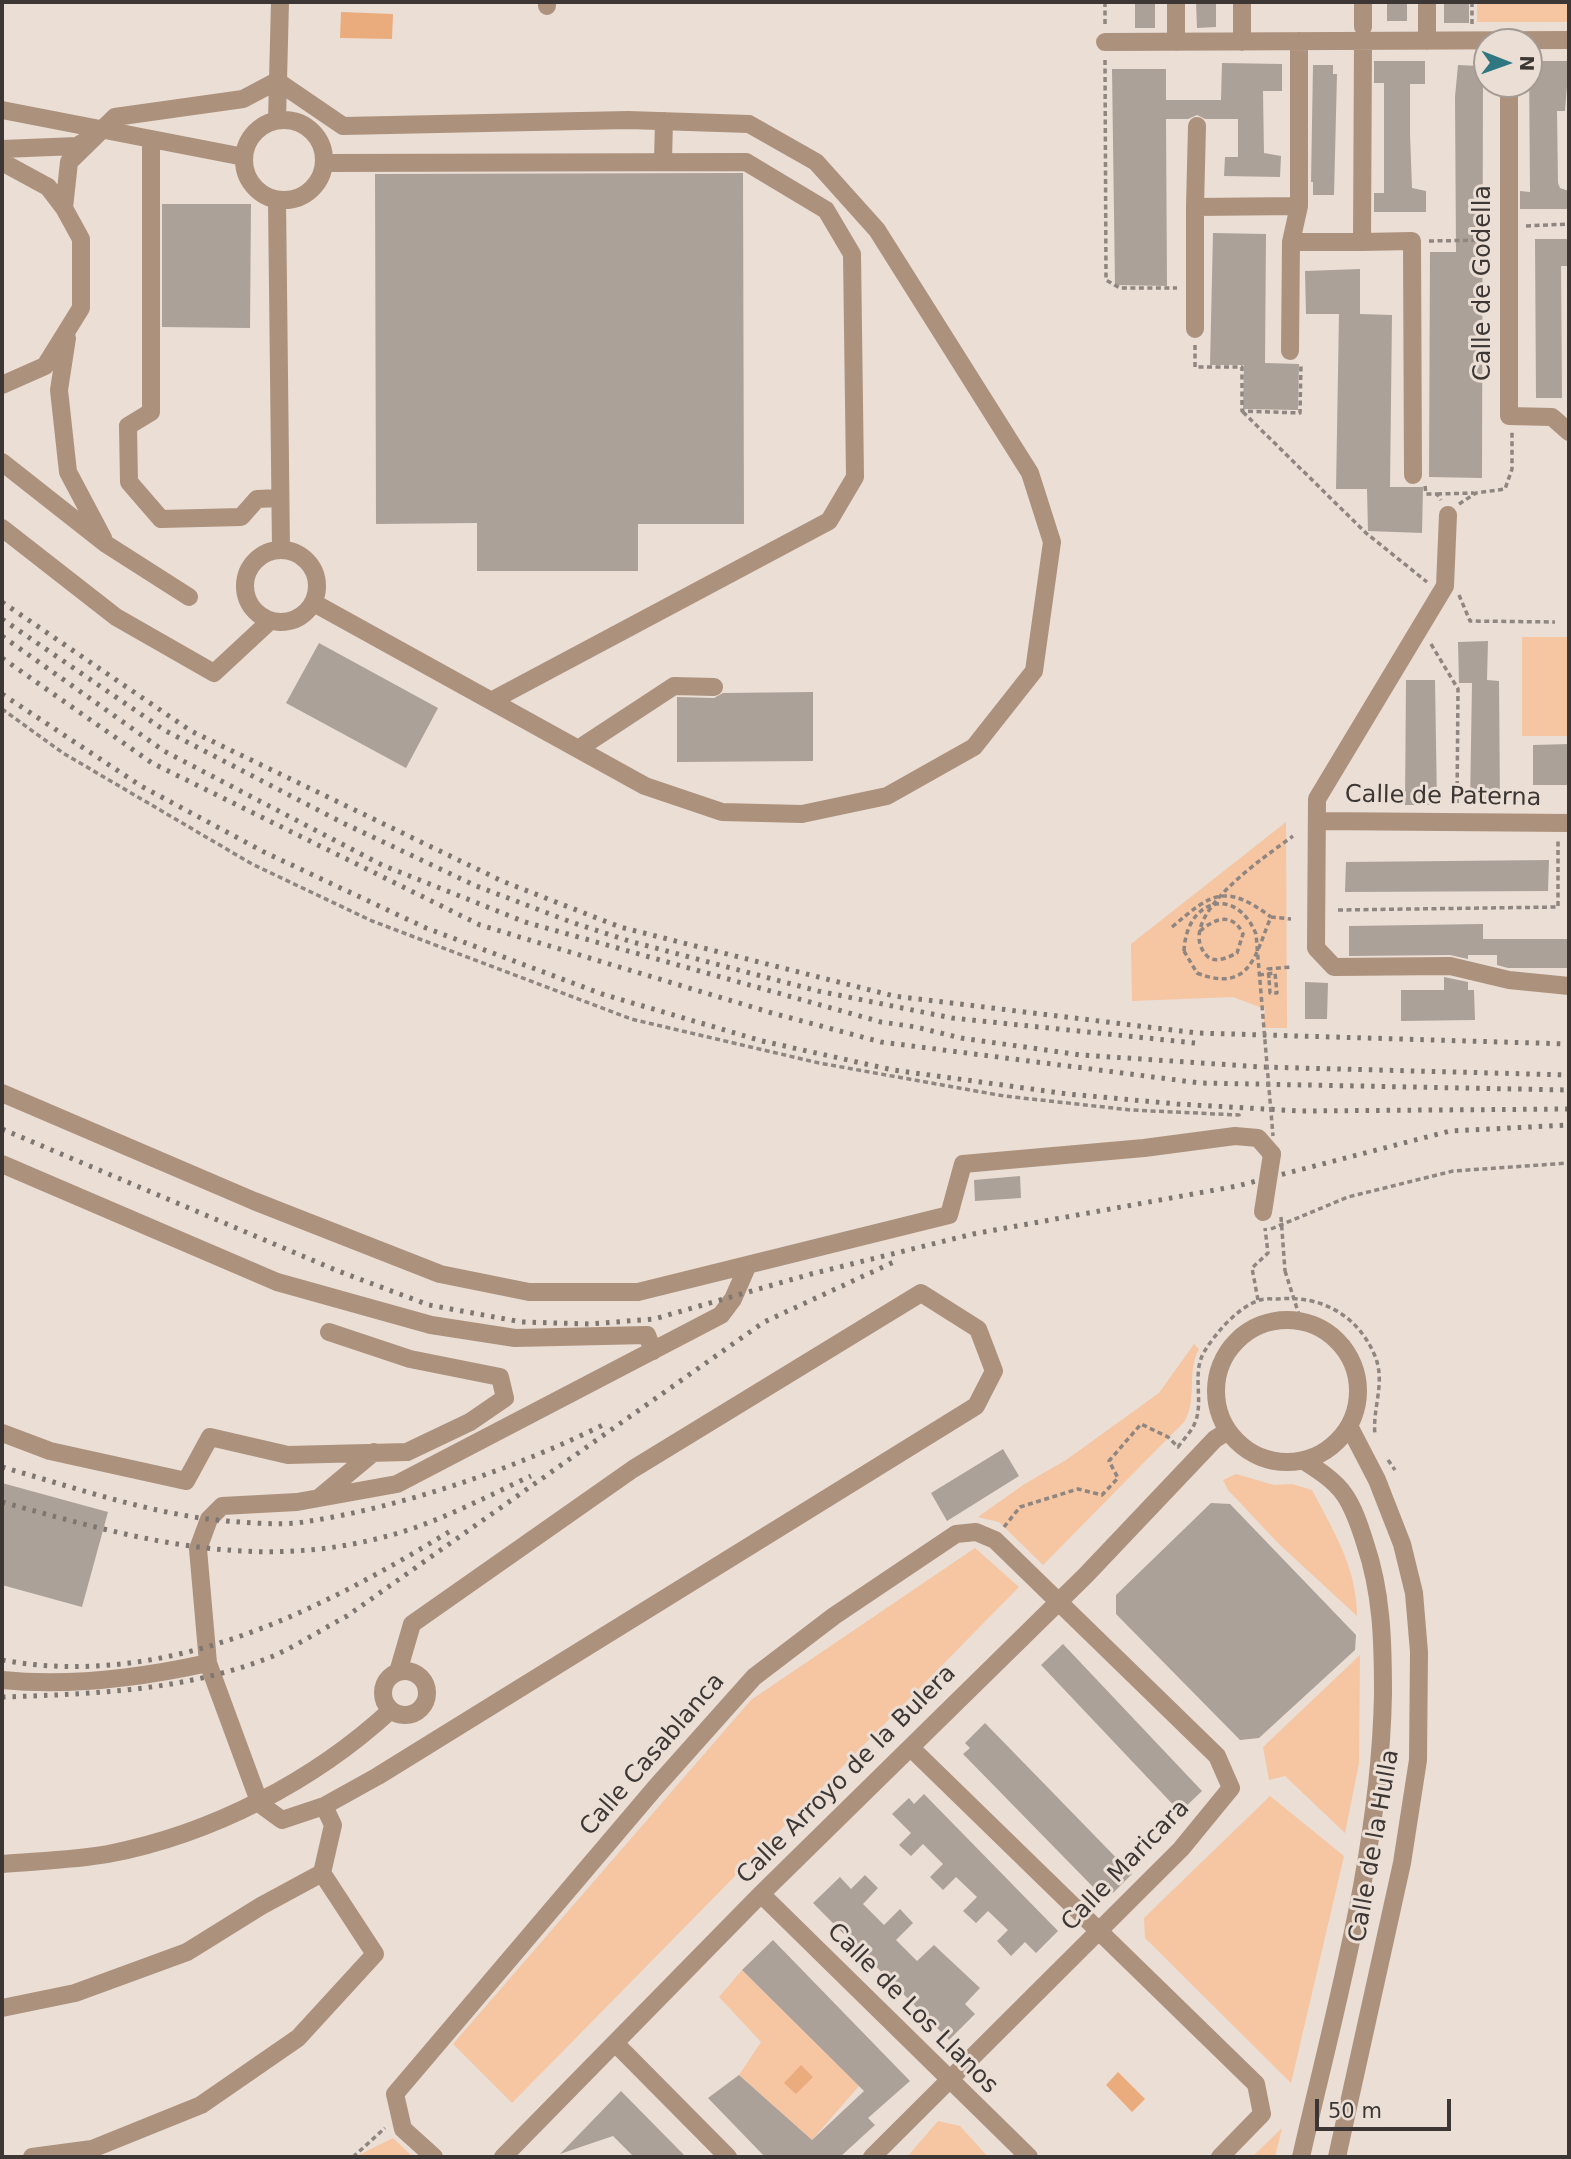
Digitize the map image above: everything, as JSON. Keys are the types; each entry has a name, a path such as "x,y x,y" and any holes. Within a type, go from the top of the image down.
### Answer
{"street":[{"path":"278,120 279,2"},
{"path":"1176,2 1176,42"},
{"path":"1242,2 1242,41"},
{"path":"1362,242 1363,2"},
{"path":"1427,2 1427,41"},
{"path":"1105,42 1298,41 1363,34 1427,41 1473,41"},
{"path":"1543,40 1569,40"},
{"path":"1290,351 1291,242 1299,206 1298,41"},
{"path":"277,81 343,126 664,121 749,124 816,162 877,230 1031,473 1052,542 1034,670 974,747 887,796 802,814 722,812 645,786 314,603"},
{"path":"64,208 69,162 115,117 243,99 277,81"},
{"name":"Calle de Godella","path":"1509,98 1509,416 1513,416"},
{"path":"2,110 97,133 151,139 244,157"},
{"path":"278,120 294,120 307,126 317,136 325,163 321,177 313,189 302,197 277,200 261,194 251,184 244,157 253,134 264,124 278,120"},
{"path":"663,161 664,121"},
{"path":"1195,329 1197,126"},
{"path":"2,149 77,146 97,133"},
{"path":"151,139 151,412 128,426 129,482 161,519 241,517 257,499 280,498"},
{"path":"2,162 48,187 64,208 81,239 80,308 45,366 2,385"},
{"path":"325,163 746,162 826,210 852,254 855,477 829,521 493,700"},
{"path":"277,200 281,549"},
{"path":"1195,206 1299,206"},
{"path":"1291,242 1412,241 1413,475"},
{"path":"68,328 59,390 68,472 106,544"},
{"path":"1513,416 1552,417 1569,432"},
{"path":"2,462 106,544 189,597"},
{"name":"Calle de Paterna","path":"1448,515 1445,586 1317,799 1316,948 1334,967 1450,967 1509,980 1569,986"},
{"path":"2,528 116,617 214,673 270,621"},
{"path":"281,549 304,557 317,579 314,603 295,620 270,621 258,616 249,604 245,580 249,567 257,558 281,549"},
{"path":"578,749 674,686 714,687"},
{"name":"Calle de Paterna","path":"1317,821 1564,827"},
{"path":"2,1093 254,1200 440,1274 529,1292 638,1292 949,1215 963,1164 1258,1138 1273,1152 1263,1212"},
{"path":"2,1164 277,1282 431,1325 515,1338 647,1335 653,1351"},
{"path":"398,1672 412,1624 633,1469 848,1335 921,1293 978,1329 994,1371 976,1406 378,1776 324,1806 282,1820 260,1804 208,1663 198,1549 209,1519 222,1506 317,1499 397,1484 721,1315 733,1299 747,1267"},
{"path":"1277,1320 1301,1321 1322,1329 1339,1342 1352,1361 1358,1382 1357,1405 1349,1426 1338,1441 1322,1453 1304,1461 1282,1462 1261,1458 1242,1447 1228,1431 1218,1409 1216,1385 1222,1362 1235,1342 1254,1328 1277,1320"},
{"path":"2,1433 50,1451 186,1481 210,1437 288,1455 407,1452 470,1422 505,1398 500,1377 411,1359 329,1332"},
{"name":"Calle de la Hulla","path":"1336,2157 1402,1863 1418,1760 1419,1652 1414,1593 1402,1544 1382,1493 1349,1426"},
{"name":"Calle Arroyo de la Bulera","path":"503,2157 761,1894 912,1749 1059,1601 1215,1439 1228,1431"},
{"path":"317,1499 374,1452"},
{"name":"Calle de la Hulla","path":"1301,2157 1369,1858 1382,1755 1384,1642 1379,1593 1358,1523 1345,1495 1326,1476 1304,1461"},
{"name":"Calle Casablanca","path":"400,2115 395,2094 655,1788 754,1677 834,1616 956,1534 976,1532 995,1540"},
{"path":"995,1540 1059,1601"},
{"name":"Calle Maricara","path":"872,2157 1181,1849 1231,1788 1217,1756 1059,1601"},
{"path":"2,1680 80,1682 146,1676 208,1663"},
{"path":"410,1670 425,1681 428,1698 417,1713 399,1716 384,1705 382,1687 393,1672 398,1672 410,1670"},
{"path":"2,1864 109,1854 189,1831 260,1804 371,1729 391,1710"},
{"path":"912,1749 1256,2084 1262,2114 1220,2157"},
{"path":"32,2157 92,2149 201,2105 298,2038 375,1954 322,1872 333,1825 324,1806"},
{"path":"2,2008 75,1993 187,1952 322,1872"},
{"name":"Calle de Los Llanos","path":"761,1894 1029,2157"},
{"path":"615,2043 728,2157"},
{"path":"400,2115 403,2129 433,2157"}],"path":[{"path":"1105,2 1106,279 1120,288 1196,289"},
{"path":"1518,226 1569,225"},
{"path":"1412,241 1490,242 1495,235"},
{"path":"1195,329 1195,367 1242,367 1242,411 1366,533 1427,582"},
{"path":"1242,411 1300,413 1301,358 1290,351"},
{"path":"1413,475 1425,485 1426,494 1476,494 1505,489 1512,469 1513,416"},
{"path":"1437,494 1448,515 1463,500 1476,494"},
{"path":"1457,590 1470,621 1555,622"},
{"name":"Calle de Paterna","path":"1421,628 1458,689 1457,809"},
{"path":"2,709 63,753 252,864 372,920 631,1019 819,1063 1004,1096 1131,1110 1239,1115 1247,1137"},
{"name":"Calle de Paterna","path":"1338,910 1558,907 1564,827"},
{"path":"1172,927 1202,902 1220,894 1293,836"},
{"path":"1200,931 1213,919 1225,918 1238,925 1243,934 1240,948 1230,957 1212,959 1205,954 1200,942 1200,931 1200,924 1220,894"},
{"path":"1220,894 1241,899 1271,917 1291,919"},
{"path":"1271,917 1255,961 1234,976 1216,979 1197,973 1184,951 1185,933 1190,920 1202,908 1213,905 1233,907 1250,920 1256,934 1259,975 1273,1152"},
{"path":"1259,975 1275,973 1277,993 1270,993 1269,978 1268,969 1291,967"},
{"path":"1258,1300 1252,1268 1268,1253 1266,1231 1348,1197 1452,1171 1569,1163"},
{"path":"1279,1203 1285,1271 1301,1321"},
{"path":"995,1540 1020,1507 1078,1489 1102,1494 1118,1478 1109,1461 1141,1424 1168,1437 1178,1447 1195,1424 1196,1377 1202,1355 1221,1328 1258,1300 1293,1296 1330,1306 1344,1314 1363,1335 1375,1356 1381,1377 1375,1413 1376,1440"},
{"path":"1384,1454 1395,1470"},
{"path":"353,2157 400,2115"}],"shaded area":[{"path":"1477,2 1569,2 1569,22 1477,22"},
{"path":"341,12 393,14 392,39 340,38"},
{"path":"1522,637 1569,637 1569,736 1522,736"},
{"path":"1286,822 1287,1028 1263,1028 1265,1009 1233,997 1132,1001 1131,944"},
{"path":"1194,1344 1199,1349 1193,1367 1190,1405 1184,1422 1043,1565 999,1522 978,1517 1023,1485 1066,1460 1159,1393"},
{"path":"1236,1474 1274,1485 1292,1484 1312,1490 1349,1566 1357,1616 1279,1544 1228,1490 1223,1480"},
{"path":"975,1548 1019,1587 512,2103 453,2044 751,1700"},
{"path":"1360,1655 1359,1763 1345,1833 1285,1776 1269,1780 1263,1747"},
{"path":"1270,1796 1344,1856 1291,2083 1145,1938 1144,1918"},
{"path":"742,1970 859,2086 812,2140 739,2075 761,2042 719,1997"},
{"path":"801,2065 813,2077 796,2094 784,2083"},
{"path":"1118,2072 1145,2099 1132,2112 1106,2085"},
{"path":"938,2121 960,2126 988,2157 907,2157"},
{"path":"1282,2128 1275,2157 1252,2157"},
{"path":"393,2138 413,2157 355,2157"}],"building":[{"path":"1135,2 1155,2 1155,28 1135,28"},
{"path":"1196,2 1216,2 1216,27 1197,28"},
{"path":"1387,2 1407,2 1407,21 1387,21"},
{"path":"1444,2 1469,2 1469,23 1444,23"},
{"path":"1374,61 1425,61 1425,84 1410,84 1410,134 1412,188 1426,191 1426,212 1374,212 1374,193 1384,193 1384,83 1374,83"},
{"path":"1543,61 1569,61 1565,111 1557,111 1558,183 1560,188 1569,191 1569,209 1520,209 1520,191 1530,192 1529,98 1543,98"},
{"path":"1222,63 1282,64 1282,91 1263,91 1264,153 1281,156 1280,177 1224,176 1225,157 1238,157 1238,119 1205,119 1197,115 1188,119 1166,119 1167,286 1115,285 1112,69 1166,69 1166,100 1221,100"},
{"path":"1313,65 1333,65 1333,74 1337,74 1334,195 1313,195"},
{"path":"1458,65 1473,66 1473,98 1483,98 1482,478 1429,477 1430,252 1456,252 1455,97"},
{"path":"743,173 744,524 638,524 638,571 477,571 477,523 376,524 375,174"},
{"path":"162,204 251,204 250,328 162,327"},
{"path":"1213,233 1266,234 1265,363 1299,364 1298,410 1243,409 1244,365 1210,365"},
{"path":"1535,239 1569,239 1569,266 1561,266 1562,398 1536,398"},
{"path":"1360,269 1360,314 1392,315 1390,487 1423,487 1422,533 1368,531 1367,489 1336,489 1339,314 1306,314 1305,271"},
{"path":"1488,641 1487,680 1499,681 1500,804 1470,805 1472,683 1459,683 1458,642"},
{"path":"319,643 438,708 406,768 286,703"},
{"path":"1406,680 1435,680 1437,805 1405,805"},
{"path":"813,692 813,761 677,762 677,697 714,698 723,693"},
{"path":"1569,744 1569,785 1533,785 1533,745"},
{"path":"1549,860 1548,891 1345,892 1346,862"},
{"path":"1483,924 1483,939 1569,939 1569,968 1508,968 1497,965 1497,955 1468,955 1468,959 1450,955 1349,956 1349,926"},
{"path":"1444,977 1468,982 1468,990 1474,990 1475,1020 1401,1021 1401,990 1444,990"},
{"path":"1305,982 1328,983 1327,1019 1305,1019"},
{"path":"1020,1176 1021,1198 975,1201 974,1180"},
{"path":"1003,1449 1019,1476 947,1521 931,1493"},
{"path":"2,1483 108,1512 82,1607 2,1585"},
{"path":"1211,1503 1230,1504 1356,1635 1355,1650 1259,1738 1240,1740 1116,1614 1116,1595"},
{"path":"1063,1644 1202,1791 1180,1812 1041,1665"},
{"path":"985,1723 1132,1874 1113,1893 1103,1883 1096,1890 963,1754 970,1748 965,1743"},
{"path":"924,1794 1058,1931 1036,1953 1025,1942 1011,1956 997,1941 1008,1930 988,1911 976,1923 963,1911 977,1897 956,1877 943,1890 930,1877 943,1864 923,1844 911,1856 899,1845 911,1833 892,1814 909,1798 914,1804"},
{"path":"865,1875 878,1888 863,1904 884,1925 900,1909 913,1923 896,1940 917,1961 934,1945 980,1988 965,2004 975,2014 949,2040 813,1903 840,1877 851,1889"},
{"path":"773,1940 910,2081 868,2118 875,2125 840,2157 765,2157 708,2098 739,2075 812,2140 864,2091 742,1970"},
{"path":"621,2091 686,2157 634,2157 613,2136 560,2154"}],"railway":[{"path":"2,602 191,731 502,881 620,927 894,996 1197,1033 1569,1044"},
{"path":"2,619 164,730 343,823 474,885 571,922 629,941 818,991 952,1018 1195,1043"},
{"path":"2,636 164,751 382,865 525,922 881,1022 961,1038 1081,1055 1262,1067 1569,1075"},
{"path":"2,658 152,763 480,925 772,1013 881,1042 1200,1083 1569,1090"},
{"path":"2,694 141,786 264,852 426,928 602,994 762,1041 893,1070 1068,1094 1177,1104 1300,1111 1569,1109"},
{"path":"2,1129 338,1271 429,1305 522,1322 590,1324 654,1319 811,1274 973,1234 1237,1186 1450,1131 1569,1125"},
{"path":"2,1697 104,1692 172,1684 238,1668 281,1653 347,1616 764,1322 896,1261"},
{"path":"2,1467 104,1497 182,1515 269,1524 294,1523 380,1507 459,1484 536,1455 607,1423"},
{"path":"2,1502 105,1529 206,1548 257,1552 308,1550 360,1543 414,1528 531,1476"},
{"path":"2,1660 63,1666 122,1664 181,1654 238,1637 294,1615 348,1589 452,1530"}]}
